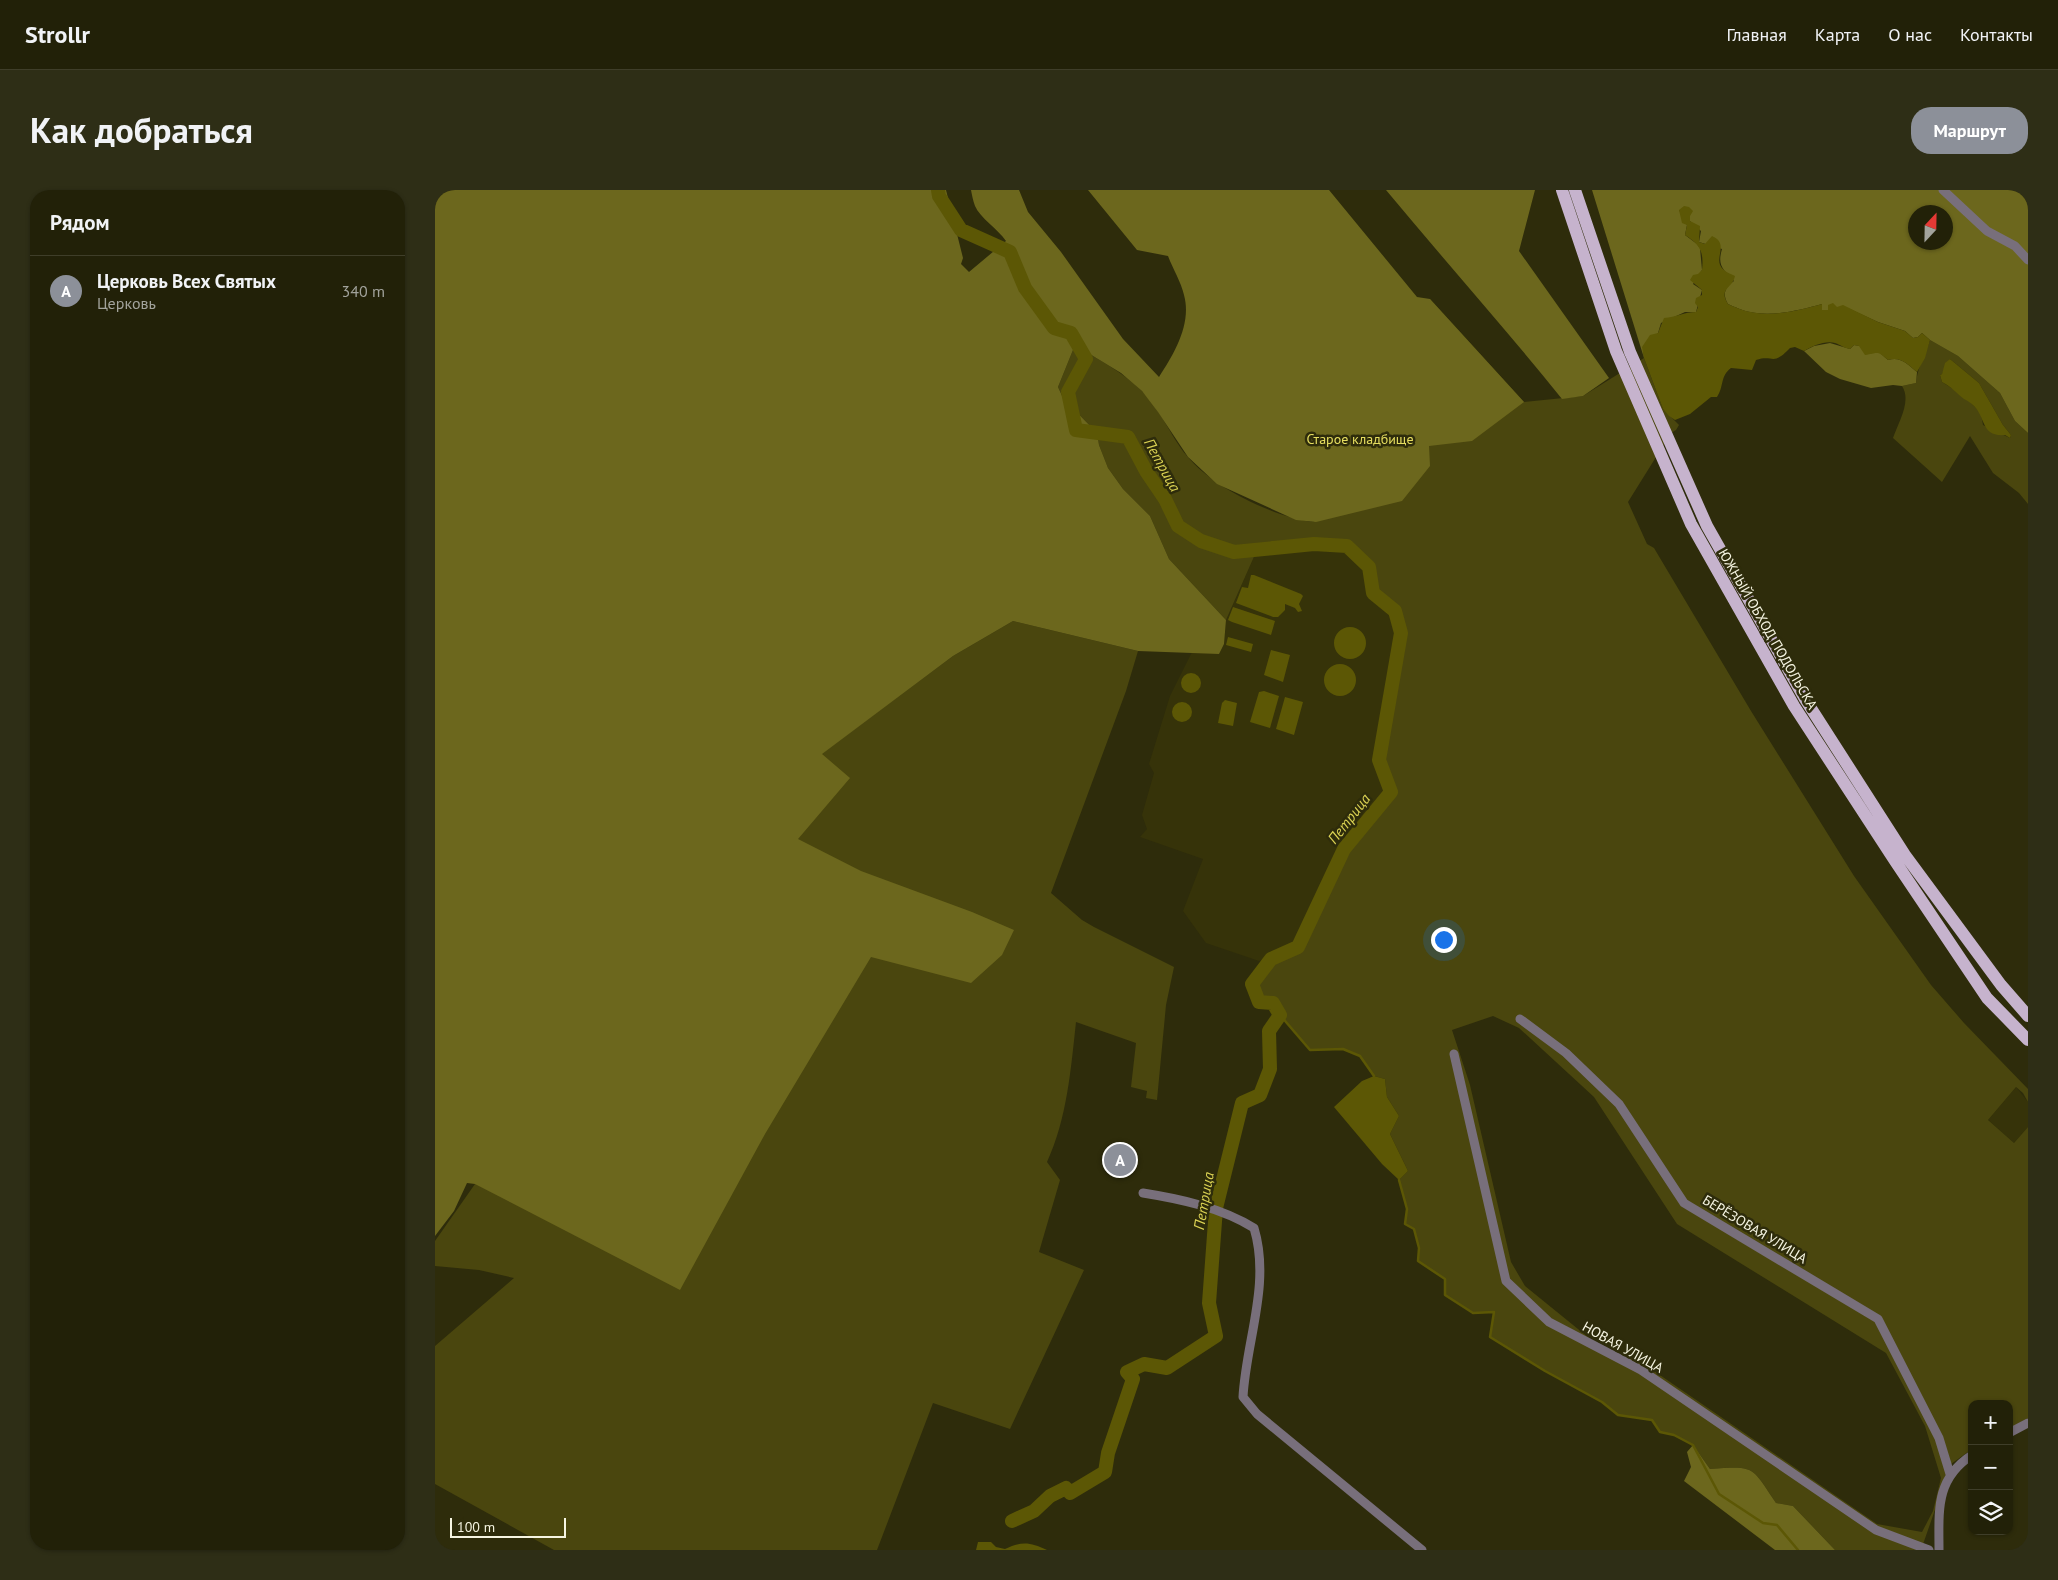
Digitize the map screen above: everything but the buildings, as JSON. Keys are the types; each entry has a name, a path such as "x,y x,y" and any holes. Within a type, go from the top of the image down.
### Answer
{"main road":[{"name":"ЮЖНЫЙ ОБХОД ПОДОЛЬСКА","path":"1562,190 1616,351 1691,524 1794,706 1895,861 1987,998 2028,1040"},
{"name":"ЮЖНЫЙ ОБХОД ПОДОЛЬСКА","path":"1575,190 1630,352 1707,526 1805,699 1905,855 2001,985 2028,1016"}],"street":[{"path":"1943,190 1987,231 2015,246 2028,260"},
{"name":"БЕРЁЗОВАЯ УЛИЦА","path":"1520,1019 1566,1053 1619,1104 1684,1203 1878,1318 1939,1438 1950,1474"},
{"name":"НОВАЯ УЛИЦА","path":"1454,1054 1506,1281 1549,1322 1641,1370 1877,1530 1929,1550"},
{"path":"1143,1193 1236,1217 1254,1228 1260,1246 1258,1313 1244,1380 1243,1397 1257,1414 1397,1532 1422,1550"},
{"path":"2013,1432 2028,1423"},
{"path":"1939,1550 1939,1506 1943,1489 1950,1474 1968,1458"}],"shaded area":[{"path":"1684,206 1689,207 1693,211 1690,221 1700,226 1699,242 1705,244 1712,236 1717,239 1721,248 1719,262 1725,271 1735,276 1725,291 1725,299 1728,304 1739,309 1768,314 1822,304 1822,310 1828,310 1828,305 1833,303 1837,307 1843,305 1878,322 1905,331 1913,338 1918,337 1922,333 1930,340 1925,358 1917,372 1901,360 1888,360 1877,353 1865,355 1859,346 1854,345 1850,349 1827,342 1815,345 1804,351 1795,347 1790,348 1776,359 1756,360 1752,370 1731,368 1725,375 1717,397 1711,397 1690,414 1675,420 1669,416 1663,409 1644,358 1642,347 1650,335 1658,333 1664,318 1696,312 1698,307 1695,303 1696,298 1702,295 1702,290 1690,280 1693,275 1698,274 1702,270 1702,258 1700,249 1685,235 1687,225 1682,223 1679,210"},
{"path":"1950,359 1979,383 2003,425 2011,435 2010,438 2005,435 1997,435 1988,430 1974,406 1942,382 1940,375 1945,363"},
{"path":"1314,544 1347,546 1369,567 1373,593 1395,611 1401,633 1379,760 1391,792 1344,849 1298,947 1271,959 1259,961 1206,943 1183,911 1203,859 1140,837 1147,829 1142,815 1154,773 1149,764 1170,696 1192,652 1219,654 1224,644 1226,620 1257,550"},
{"path":"1251,575 1301,594 1303,596 1299,604 1302,611 1298,612 1295,608 1285,604 1285,610 1278,617 1273,617 1236,603 1242,587 1248,588"},
{"path":"1233,607 1275,621 1271,635 1228,620"},
{"path":"1350,627 1356,628 1361,632 1365,637 1365,649 1361,654 1356,658 1350,659 1344,658 1339,654 1335,649 1334,643 1335,637 1339,632 1344,628"},
{"path":"1228,637 1253,644 1251,652 1226,645"},
{"path":"1271,650 1290,655 1283,682 1264,675"},
{"path":"1340,664 1346,665 1351,669 1355,674 1355,686 1351,691 1346,695 1340,696 1334,695 1329,691 1325,686 1324,680 1325,674 1329,669 1334,665"},
{"path":"1187,673 1195,673 1201,679 1201,687 1195,693 1187,693 1181,687 1181,679"},
{"path":"1264,691 1279,696 1270,728 1250,722 1259,692"},
{"path":"1285,697 1303,702 1294,735 1276,729"},
{"path":"1225,700 1237,703 1233,726 1218,723 1222,703"},
{"path":"1182,702 1189,705 1192,712 1189,719 1182,722 1175,719 1172,712 1175,705"},
{"path":"1374,1076 1385,1079 1387,1097 1399,1116 1390,1134 1408,1171 1399,1180 1382,1164 1334,1107 1362,1081"},
{"path":"2016,1087 2028,1102 2028,1127 2014,1143 1988,1120"},
{"path":"978,1542 991,1542 996,1547 1005,1549 1026,1544 1036,1545 1047,1550 976,1550"}],"green space":[{"name":"Старое кладбище","path":"435,190 946,190 963,258 961,264 969,272 1006,241 977,210 971,190 1019,190 1028,212 1061,252 1123,339 1159,377 1176,349 1184,328 1186,306 1181,285 1168,256 1137,250 1088,190 1329,190 1417,297 1430,299 1524,402 1472,441 1429,446 1430,466 1402,501 1316,522 1296,520 1217,484 1188,457 1142,391 1121,373 1075,345 1058,387 1063,398 1097,433 1099,445 1108,468 1123,489 1150,516 1169,559 1226,620 1224,644 1219,654 1138,651 1013,621 953,656 822,754 850,778 798,839 861,871 972,912 1014,930 1002,955 971,983 871,957 765,1134 680,1290 475,1184 467,1183 454,1211 435,1236"},
{"path":"1386,190 1535,190 1519,251 1609,378 1583,396 1562,399"},
{"path":"1592,190 2028,190 2028,433 2015,421 2000,393 1958,356 1930,340 1922,333 1918,337 1913,338 1905,331 1878,322 1843,306 1828,311 1822,310 1822,304 1768,314 1739,309 1728,304 1725,291 1734,281 1722,267 1720,259 1722,249 1699,242 1701,231 1690,221 1690,216 1679,210 1687,225 1685,235 1700,248 1702,270 1693,284 1702,290 1696,312 1685,312 1661,323 1658,333 1643,347 1644,358"},
{"name":"Старое кладбище","path":"1430,299 1524,402 1583,396 1644,358 1663,409 1679,425 1671,433 1628,502 1647,544 1654,548 1751,711 1854,876 1931,985 1964,1023 2028,1089 2028,1102 2023,1093 2016,1087 1988,1120 2014,1143 2028,1127 2028,1418 2013,1427 2013,1400 1968,1400 1968,1452 1951,1464 1921,1550 1835,1550 1793,1506 1776,1503 1762,1482 1751,1471 1736,1468 1710,1469 1700,1454 1690,1444 1678,1437 1660,1432 1652,1420 1618,1415 1602,1402 1545,1371 1490,1337 1494,1312 1473,1313 1445,1295 1445,1279 1418,1261 1419,1247 1414,1229 1405,1224 1407,1209 1399,1180 1408,1171 1390,1134 1399,1116 1387,1097 1385,1079 1374,1076 1360,1056 1343,1049 1310,1050 1280,1015 1273,1003 1259,1002 1252,984 1271,959 1298,947 1344,849 1391,792 1379,760 1401,633 1395,611 1373,593 1369,567 1347,546 1314,544 1257,550 1226,620 1169,559 1150,516 1123,489 1108,468 1099,445 1097,433 1063,398 1058,387 1075,345 1134,383 1148,397 1187,456 1212,479 1245,499 1298,519 1314,522","holes":["1493,1016 1519,1028 1594,1097 1677,1224 1886,1353 1925,1426 1941,1478 1933,1511 1922,1532 1877,1524 1654,1371 1631,1358 1628,1363 1594,1342 1525,1286 1511,1262 1470,1085 1452,1030"]},
{"path":"1930,340 1958,356 2000,393 2015,421 2028,433 2028,504 2019,493 1993,473 1970,436 1942,482 1893,438 1905,405 1906,398 1902,386 1916,383 1918,372","holes":["1950,359 1979,383 2003,425 2011,435 2010,438 1983,425 1977,409 1963,396 1942,382 1940,375"]},
{"path":"1830,343 1850,349 1854,345 1860,346 1870,354 1875,351 1888,360 1901,360 1917,372 1916,383 1871,388 1840,379 1826,372 1804,351 1814,346"},
{"path":"1013,621 1138,651 1126,691 1051,893 1082,920 1174,967 1166,1005 1157,1100 1146,1098 1147,1091 1131,1087 1136,1043 1076,1022 1064,1111 1054,1146 1047,1162 1060,1180 1039,1252 1084,1270 1010,1429 933,1403 877,1550 554,1550 435,1484 435,1346 514,1278 479,1270 435,1266 435,1241 475,1184 821,754 953,656"},
{"path":"1693,1445 1710,1469 1736,1468 1751,1471 1762,1482 1776,1503 1793,1506 1835,1550 1775,1550 1684,1481 1691,1467 1687,1452"}],"waterway":[{"name":"Петрица","path":"938,190 939,196 961,230 1010,252 1025,288 1054,328 1071,333 1086,359 1068,392 1076,430 1128,437 1146,471 1165,499 1178,526 1201,541 1234,552 1314,544 1347,546 1369,567 1373,593 1395,611 1401,633 1379,760 1391,792 1344,849 1298,947 1271,959 1252,984 1259,1002 1273,1003 1280,1015 1269,1031 1270,1069 1260,1095 1242,1103 1216,1208 1209,1303 1216,1336 1167,1368 1144,1364 1127,1372 1133,1379 1108,1453 1105,1472 1070,1493 1066,1488 1050,1496 1034,1511 1012,1521"},
{"path":"1280,1015 1310,1050 1343,1049 1360,1056 1374,1076"},
{"path":"1399,1180 1407,1209 1405,1224 1414,1229 1419,1248 1418,1261 1445,1279 1445,1295 1473,1313 1494,1312 1490,1337 1545,1371 1602,1402 1618,1415 1652,1420 1660,1432 1674,1435 1693,1445 1719,1494 1763,1523 1777,1525 1798,1550"}],"place":[{"name":"Церковь Всех Святых","path":"1120,1160"}]}
